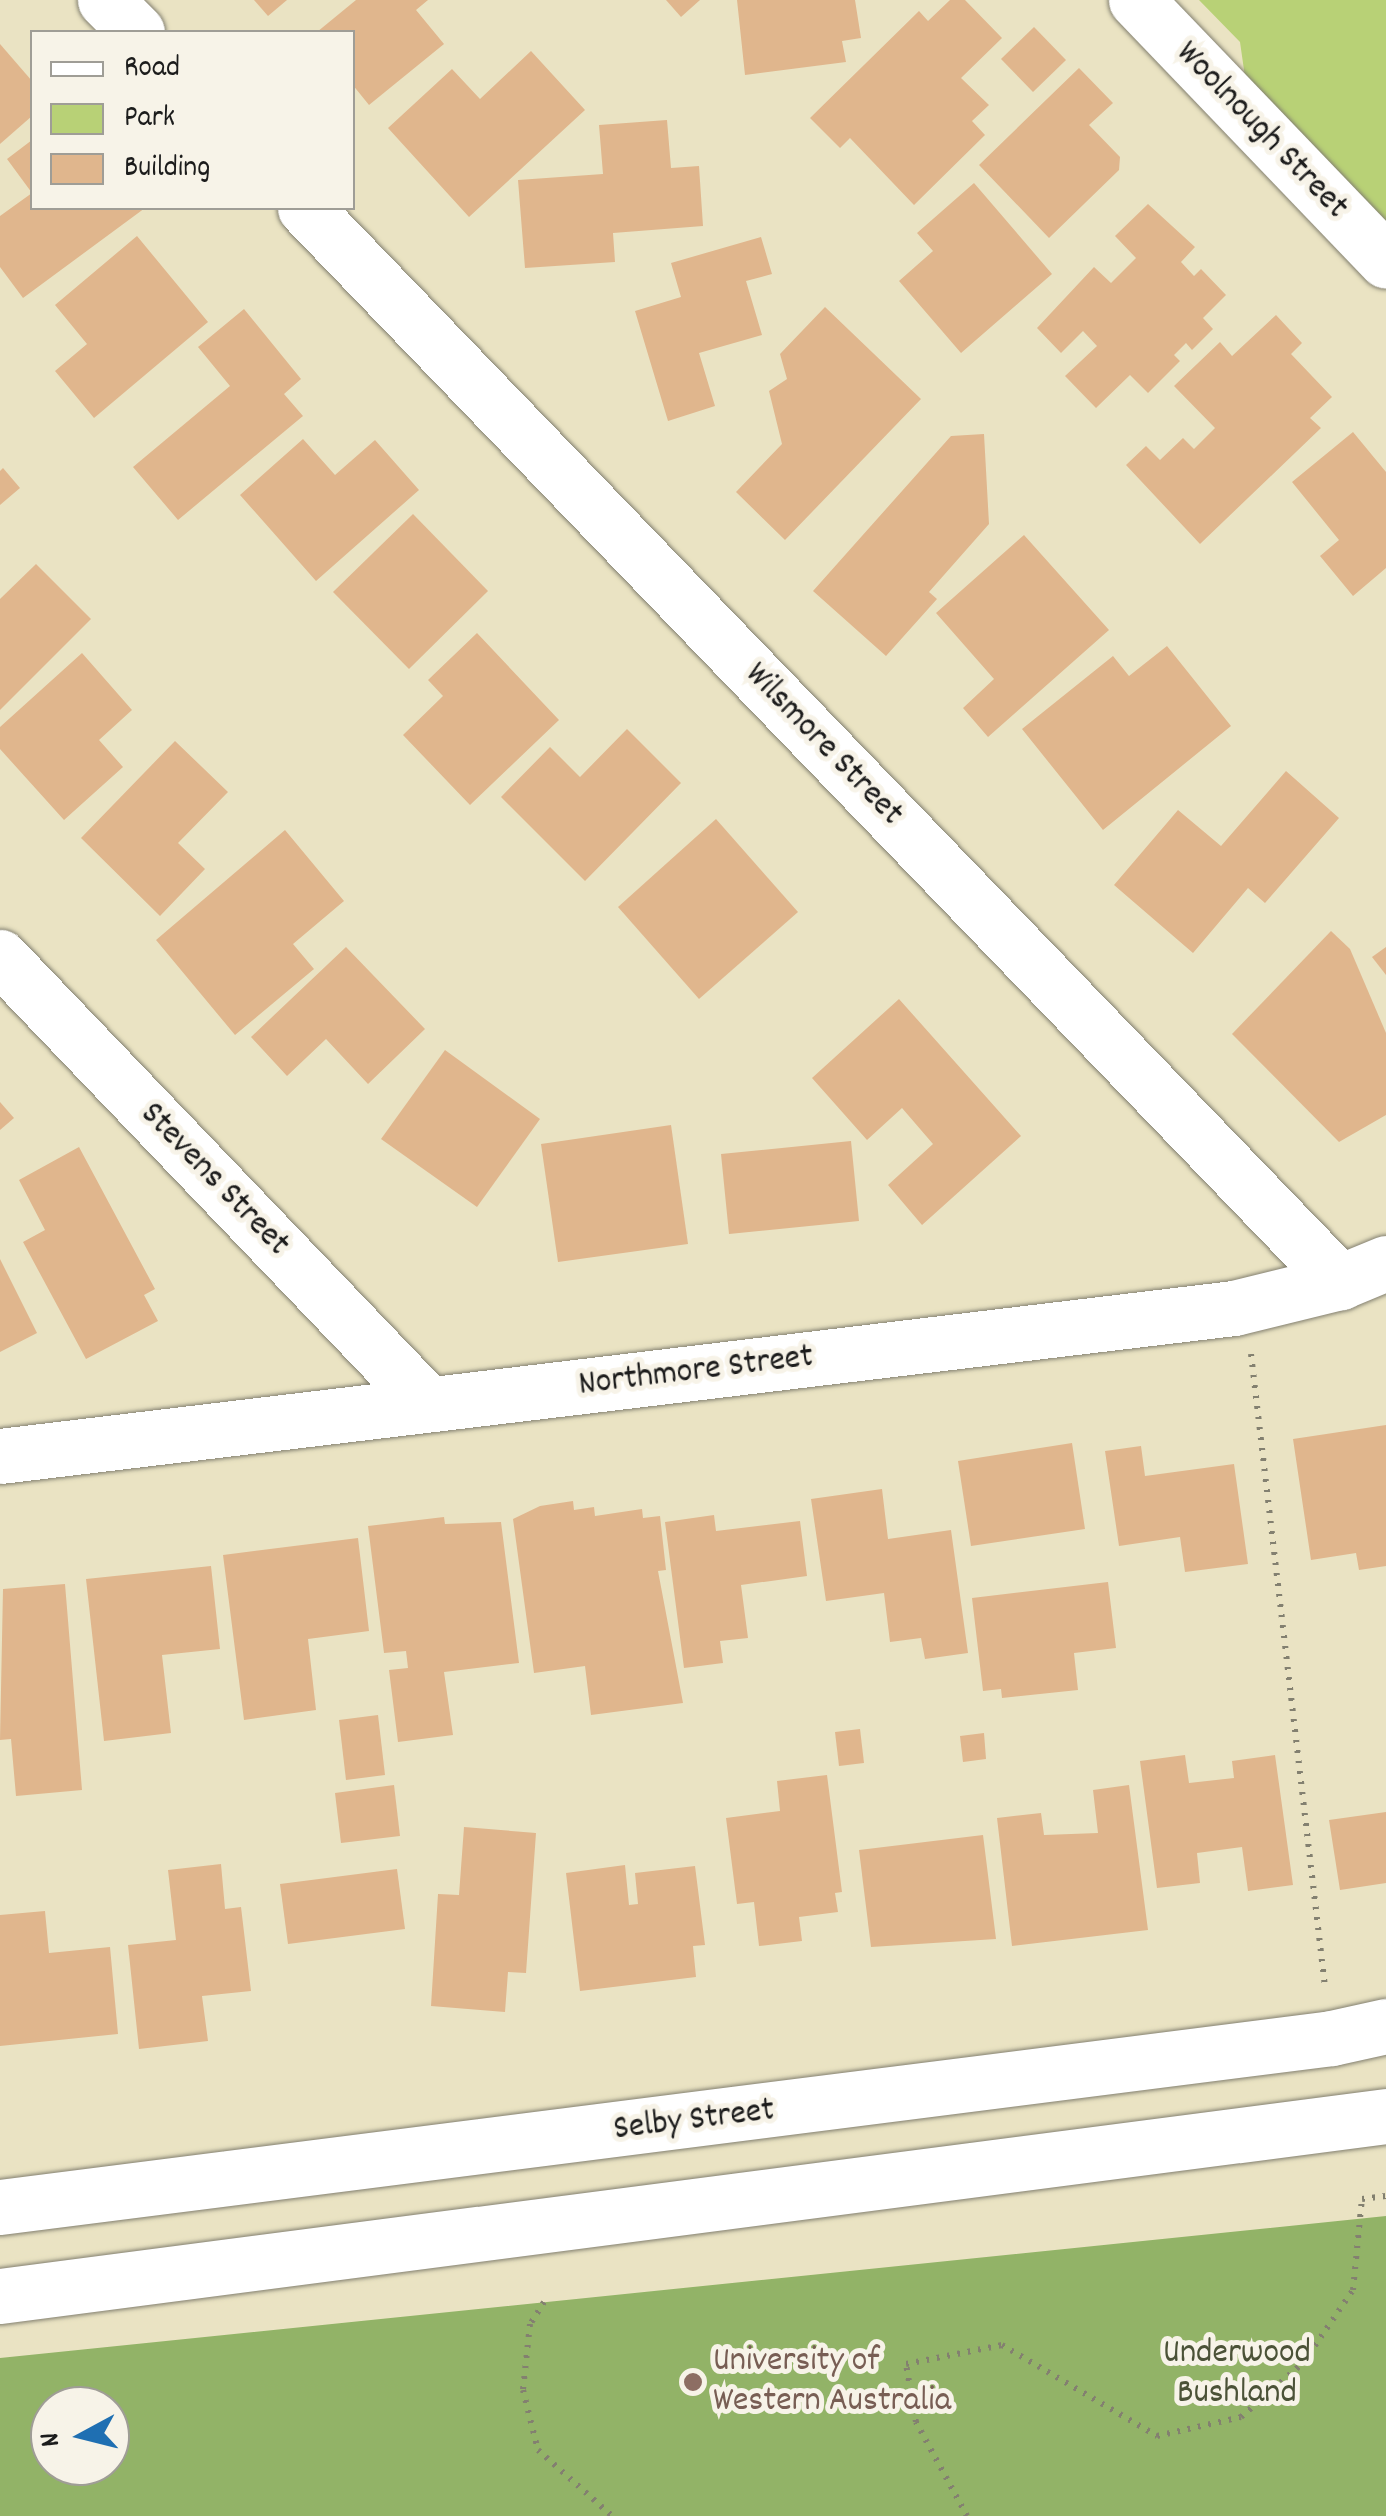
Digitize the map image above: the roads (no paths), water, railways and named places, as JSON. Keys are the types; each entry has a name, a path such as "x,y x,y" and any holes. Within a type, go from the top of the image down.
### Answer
{"street":[{"path":"105,0 134,30"},
{"name":"Woolnough Street","path":"1136,0 1386,261"},
{"name":"Wilsmore Street","path":"307,210 1363,1273"},
{"name":"Stevens Street","path":"0,957 427,1404"},
{"name":"Northmore Street","path":"0,1456 1234,1308 1363,1273"},
{"name":"Selby Street","path":"0,2207 1332,2038 1386,2026"},
{"path":"0,2296 1386,2116"},
{"path":"525,2142 539,2228"}],"place":[{"name":"University of Western Australia","path":"693,2382"}],"park label":[{"name":"Underwood Bushland","path":"1237,2374"}]}
